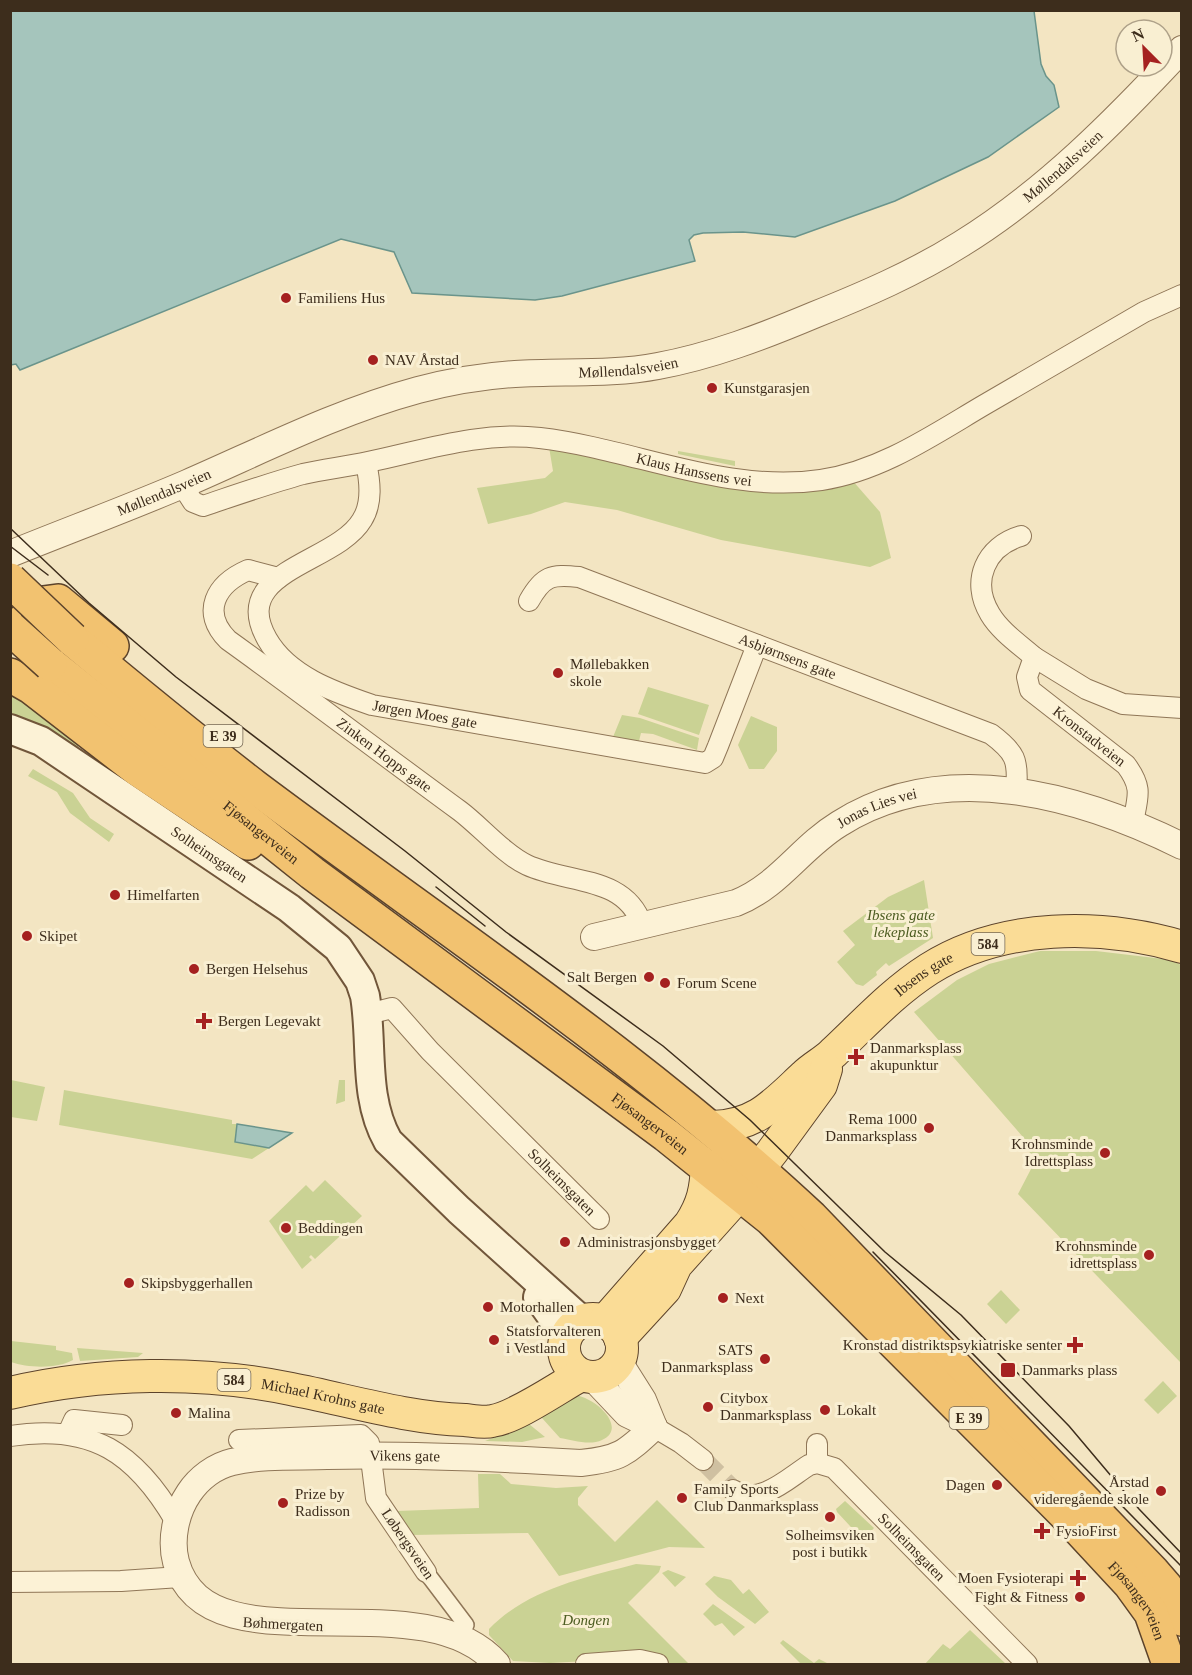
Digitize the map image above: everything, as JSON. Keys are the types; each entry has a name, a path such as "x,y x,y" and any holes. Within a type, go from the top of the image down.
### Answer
{"highway":[{"name":"Fjøsangerveien","path":"10,580 72,639 256,787 532,989 712,1127 749,1181 771,1219 1065,1514 1130,1584 1151,1613 1169,1665"},
{"name":"E 39","path":"312,873 290,873 137,769 16,677 11,631 44,603 53,600 62,603 198,716 415,881 426,912"},
{"name":"Fjøsangerveien","path":"11,631 312,873 707,1166 749,1181 811,1217 1128,1545 1166,1587 1182,1619"}],"main road":[{"name":"Solheimsgaten","path":"10,729 41,741 320,931 352,967 360,981 368,1014 372,1092 376,1113 384,1134 398,1152 509,1256 591,1348"},
{"name":"Ibsens gate","path":"712,1127 741,1124 768,1110 805,1075 831,1056 865,1020 928,970 951,957 994,942 1052,933 1111,933 1156,939 1182,947"},
{"name":"Ibsens gate","path":"749,1181 821,1085 831,1056"},
{"name":"Michael Krohns gate","path":"591,1348 701,1207 706,1188 707,1166"},
{"name":"Michael Krohns gate","path":"10,1393 91,1379 216,1379 288,1388 425,1418 456,1420 515,1393 591,1348 664,1289 676,1265 749,1181"},
{"name":"584","path":"664,1289 740,1221 758,1217 771,1219"},
{"path":"1128,1545 1161,1563 1182,1584"}],"street":[{"name":"Møllendalsveien","path":"10,554 182,485 318,424 371,404 422,389 513,374 621,372 658,366 703,356 786,327 863,295 951,250 1010,212 1067,165 1182,49"},
{"name":"Klaus Hanssens vei","path":"182,485 193,502 203,506 304,474 366,463 451,442 502,436 539,438 583,446 720,478 785,483 842,476 872,467 916,444 1144,312 1182,295"},
{"name":"Jørgen Moes gate","path":"366,463 371,484 363,519 339,543 278,578 267,588 258,604 258,614 274,650 291,666 332,692 372,705 705,763 710,761 718,746 757,645"},
{"path":"1021,536 1005,540 985,563 980,575 983,597 989,613 1034,657 1086,689 1123,704 1182,708"},
{"name":"Zinken Hopps gate","path":"278,578 248,570 232,577 219,590 214,600 216,625 228,640 480,826 526,865 600,885 622,895 638,911 642,926"},
{"name":"Asbjørnsens gate","path":"529,601 538,584 546,579 563,575 579,577 991,734 1009,747 1014,756 1017,771 1016,790"},
{"name":"Kronstadveien","path":"1034,657 1027,677 1030,690 1126,765 1138,783 1133,822"},
{"name":"Jonas Lies vei","path":"594,937 736,903 758,894 777,879 811,844 869,807 902,797 975,788 1016,790 1067,801 1133,822 1182,846"},
{"name":"Solheimsgaten","path":"368,1014 392,1008 430,1051 599,1219"},
{"name":"Solheimsgaten","path":"591,1348 627,1414 681,1443 703,1460"},
{"path":"68,1433 74,1420 122,1425"},
{"name":"Vikens gate","path":"180,1577 174,1549 176,1522 188,1494 201,1478 232,1462 268,1458 370,1455 517,1458 581,1463 609,1461 626,1453 654,1427"},
{"path":"10,1436 40,1432 68,1433 107,1447 123,1457 158,1491 176,1522"},
{"path":"239,1440 361,1435 369,1443 370,1455"},
{"name":"Solheimsgaten","path":"733,1490 748,1497 762,1495 809,1465 817,1454 834,1468 1028,1665"},
{"name":"Løbergsveien","path":"370,1455 376,1498 426,1572 466,1625"},
{"path":"10,1582 121,1581 180,1577"},
{"name":"Bøhmergaten","path":"180,1577 192,1597 202,1607 231,1621 253,1625 429,1629 469,1641 498,1663"},
{"path":"586,1665 640,1660 658,1665"}],"green space":[{"path":"549,447 681,475 852,480 880,512 891,558 870,567 721,540 617,510 565,502 531,514 488,524 477,488 545,478 553,471"},
{"path":"678,451 735,461 735,466 678,454"},
{"path":"648,687 709,705 699,735 638,714"},
{"path":"11,691 80,744 75,751 11,718"},
{"path":"622,715 640,718 699,738 697,750 653,734 641,733 639,741 613,737"},
{"path":"751,716 777,727 777,751 764,769 749,769 738,745"},
{"path":"33,769 73,793 90,818 114,834 109,842 70,813 57,792 28,776"},
{"name":"Ibsens gate lekeplass","path":"924,880 933,938 889,966 886,963 876,972 877,975 863,986 856,984 837,962 855,945 843,931 888,897"},
{"name":"Krohnsminde Idrettsplass","path":"1040,951 1096,951 1172,960 1181,965 1181,1363 1018,1194 1031,1169 1029,1144 914,1012 957,980 989,964"},
{"path":"11,1080 45,1087 37,1121 11,1117"},
{"path":"339,1080 345,1080 345,1101 336,1104"},
{"path":"64,1090 232,1120 232,1124 237,1124 235,1142 269,1148 252,1159 59,1125"},
{"path":"325,1180 362,1216 315,1259 311,1255 309,1257 312,1260 302,1269 269,1221 306,1185 313,1192"},
{"path":"1001,1290 1020,1310 1006,1324 987,1304"},
{"path":"11,1341 56,1346 56,1350 72,1353 73,1360 42,1367 11,1362"},
{"path":"77,1348 143,1353 138,1357 80,1361"},
{"path":"1163,1381 1177,1396 1158,1414 1144,1400"},
{"path":"572,1395 590,1400 605,1413 612,1428 609,1435 597,1442 560,1438 542,1418 542,1414"},
{"path":"529,1424 545,1437 522,1442 485,1441"},
{"path":"478,1474 500,1474 511,1484 556,1488 588,1486 578,1498 578,1505 615,1542 657,1500 705,1548 669,1547 559,1576 528,1533 412,1535 397,1511 479,1508"},
{"path":"845,1501 874,1528 863,1540 837,1512 836,1509"},
{"name":"Dongen","path":"636,1564 661,1566 659,1572 628,1603 689,1664 667,1664 662,1657 550,1663 513,1661 489,1635 489,1629 504,1615 539,1595 576,1580"},
{"path":"668,1570 686,1577 675,1587 662,1573"},
{"path":"714,1576 731,1580 743,1594 749,1589 769,1612 755,1624 718,1597 705,1584"},
{"path":"713,1604 745,1627 734,1636 722,1623 715,1626 703,1614"},
{"path":"970,1630 1006,1664 925,1664 943,1644 950,1649"},
{"path":"783,1640 814,1663 819,1659 829,1664 801,1664 780,1643"}],"water":[{"path":"11,10 1034,11 1041,64 1046,76 1054,85 1059,107 988,157 895,201 795,237 743,232 694,235 689,240 695,261 562,296 535,300 412,293 394,252 341,239 20,370 16,364 10,365"},
{"path":"237,1124 292,1133 269,1148 235,1142"}],"tunnel":[{"path":"703,1460 733,1490"}],"tram line":[{"path":"10,528 89,603 176,677 405,851 506,932 663,1046 750,1120 885,1252 961,1315 1069,1426 1139,1509 1182,1554"},
{"path":"10,546 48,575"},
{"path":"436,887 485,926"},
{"path":"873,1252 1182,1567"}],"place":[{"name":"Familiens Hus","path":"286,298"},
{"name":"NAV Årstad","path":"373,360"},
{"name":"Kunstgarasjen","path":"712,388"},
{"name":"Møllebakken skole","path":"558,673"},
{"name":"Himelfarten","path":"115,895"},
{"name":"Skipet","path":"27,936"},
{"name":"Bergen Helsehus","path":"194,969"},
{"name":"Salt Bergen","path":"649,977"},
{"name":"Forum Scene","path":"665,983"},
{"name":"Bergen Legevakt","path":"204,1021"},
{"name":"Danmarksplass akupunktur","path":"856,1057"},
{"name":"Rema 1000 Danmarksplass","path":"929,1128"},
{"name":"Krohnsminde Idrettsplass","path":"1105,1153"},
{"name":"Beddingen","path":"286,1228"},
{"name":"Administrasjonsbygget","path":"565,1242"},
{"name":"Krohnsminde idrettsplass","path":"1149,1255"},
{"name":"Skipsbyggerhallen","path":"129,1283"},
{"name":"Next","path":"723,1298"},
{"name":"Motorhallen","path":"488,1307"},
{"name":"Statsforvalteren i Vestland","path":"494,1340"},
{"name":"Kronstad distriktspsykiatriske senter","path":"1075,1345"},
{"name":"SATS Danmarksplass","path":"765,1359"},
{"name":"Danmarks plass","path":"1008,1370"},
{"name":"Citybox Danmarksplass","path":"708,1407"},
{"name":"Lokalt","path":"825,1410"},
{"name":"Malina","path":"176,1413"},
{"name":"Dagen","path":"997,1485"},
{"name":"Årstad videregående skole","path":"1161,1491"},
{"name":"Family Sports Club Danmarksplass","path":"682,1498"},
{"name":"Prize by Radisson","path":"283,1503"},
{"name":"Solheimsviken post i butikk","path":"830,1517"},
{"name":"FysioFirst","path":"1042,1531"},
{"name":"Moen Fysioterapi","path":"1078,1578"},
{"name":"Fight & Fitness","path":"1080,1597"}]}
